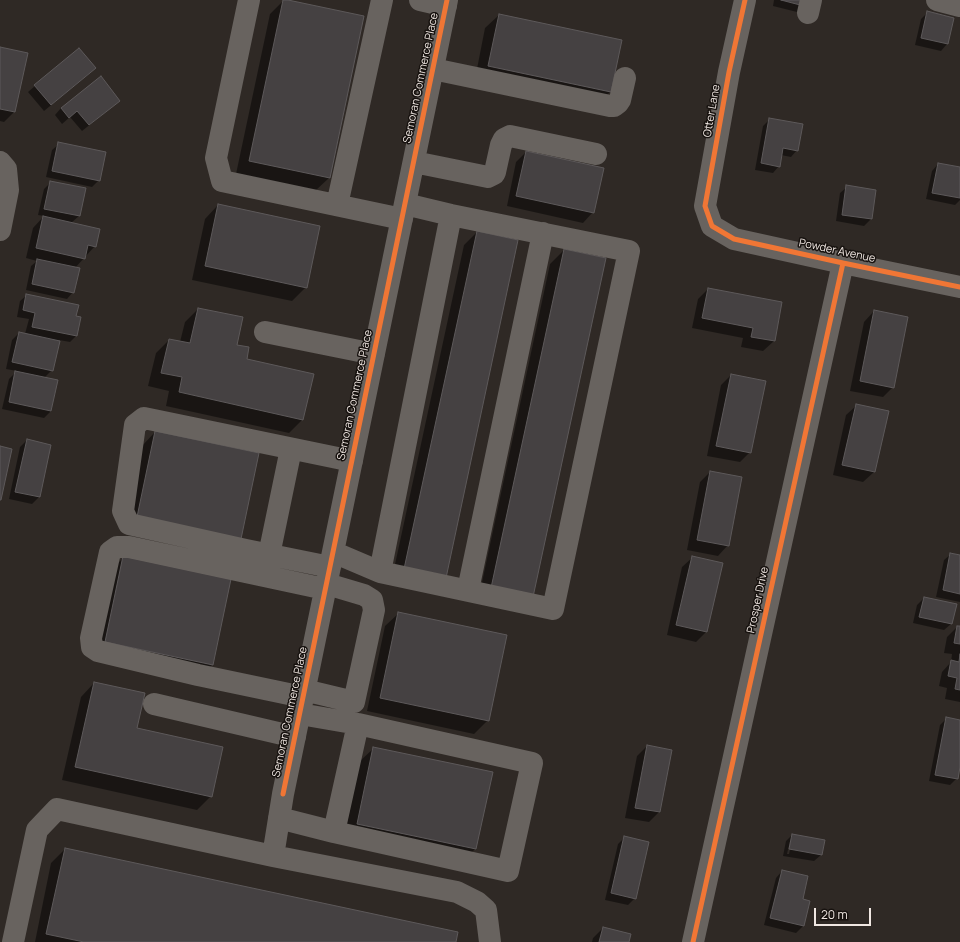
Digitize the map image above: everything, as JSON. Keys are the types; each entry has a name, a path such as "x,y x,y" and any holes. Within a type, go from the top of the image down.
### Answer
{"street":[{"path":"249,0 216,158 222,181 337,205 403,212 451,215 629,250 553,609 380,572 329,573 129,547 117,547 110,552 91,638 92,647 98,651 302,700 358,724 532,763 508,871 334,832 279,818"},
{"path":"337,205 382,0"},
{"path":"420,0 447,3"},
{"name":"Otter Lane","path":"712,226 705,206 729,72 745,0"},
{"path":"937,0 960,6"},
{"name":"Semoran Commerce Place","path":"273,856 283,794 302,700 447,3"},
{"path":"433,69 610,106 618,104 625,78"},
{"path":"414,162 488,177 494,174 501,145 504,140 510,136 596,154"},
{"path":"0,162 6,168 8,190 0,230"},
{"path":"380,572 451,215"},
{"name":"Powder Avenue","path":"712,226 734,239 960,287"},
{"path":"468,590 543,233"},
{"name":"Prosper Drive","path":"692,942 842,263"},
{"path":"265,332 374,354"},
{"path":"302,700 354,702 374,610 372,600 329,573 270,555 129,524 123,511 135,425 144,418 352,461"},
{"path":"270,555 291,449"},
{"path":"154,704 295,737"},
{"path":"334,832 358,724"},
{"path":"14,942 37,830 57,809 273,856 457,892 477,902 486,910 490,942"}],"building":[{"path":"283,0 364,16 330,178 249,161"},
{"path":"781,0 806,0 804,6"},
{"path":"927,11 954,18 948,44 921,38"},
{"path":"499,14 622,40 611,92 488,66"},
{"path":"0,47 28,53 15,112 0,109"},
{"path":"79,48 96,68 51,105 34,85"},
{"path":"101,76 120,101 89,125 77,111 69,118 61,108"},
{"path":"769,118 803,124 798,151 783,148 780,167 761,163"},
{"path":"58,142 106,152 100,181 52,171"},
{"path":"526,151 604,168 594,213 516,196"},
{"path":"938,163 960,167 960,198 932,193"},
{"path":"50,181 86,188 80,216 44,209"},
{"path":"846,185 876,190 872,219 842,215"},
{"path":"218,204 320,226 307,288 205,266"},
{"path":"43,216 100,229 96,247 88,245 85,259 36,248"},
{"path":"477,231 518,240 446,578 404,569"},
{"path":"564,249 606,258 533,597 491,588"},
{"path":"37,259 80,268 74,293 32,284"},
{"path":"708,288 782,302 775,341 751,337 753,328 702,318"},
{"path":"26,294 79,305 76,316 81,317 77,336 32,327 35,313 23,310"},
{"path":"198,308 243,317 237,345 249,347 247,359 314,374 303,420 179,392 182,377 161,373 169,339 190,343"},
{"path":"874,310 908,317 894,388 860,381"},
{"path":"19,332 60,341 53,371 12,362"},
{"path":"15,371 58,380 51,411 9,402"},
{"path":"731,374 766,381 751,453 716,446"},
{"path":"856,404 889,411 875,472 842,465"},
{"path":"155,431 259,453 241,539 137,517"},
{"path":"27,439 51,445 40,497 15,492"},
{"path":"0,446 12,449 1,500 0,500"},
{"path":"710,471 742,477 729,546 697,540"},
{"path":"950,553 960,555 960,594 943,590"},
{"path":"123,556 231,579 213,665 105,642"},
{"path":"692,556 723,563 707,632 676,625"},
{"path":"924,597 957,604 952,624 919,617"},
{"path":"398,612 507,635 489,721 380,698"},
{"path":"957,626 960,626 960,644 954,643"},
{"path":"960,654 960,690 955,689 957,678 948,676 951,660 959,662"},
{"path":"94,682 145,693 137,728 223,747 212,797 75,767"},
{"path":"946,717 960,720 960,767 958,779 935,775"},
{"path":"647,745 672,750 660,812 635,808"},
{"path":"373,747 493,772 476,849 357,824"},
{"path":"792,834 825,840 822,855 789,849"},
{"path":"624,836 649,842 636,899 611,893"},
{"path":"65,848 458,932 456,942 84,942 46,934"},
{"path":"782,870 808,876 803,899 810,901 804,926 770,918"},
{"path":"603,927 631,934 629,942 599,942"}],"cycle path":[{"path":"283,794 447,0"},
{"path":"745,0 729,72 705,206 712,226 734,239 960,287"},
{"path":"693,942 843,263"}]}
